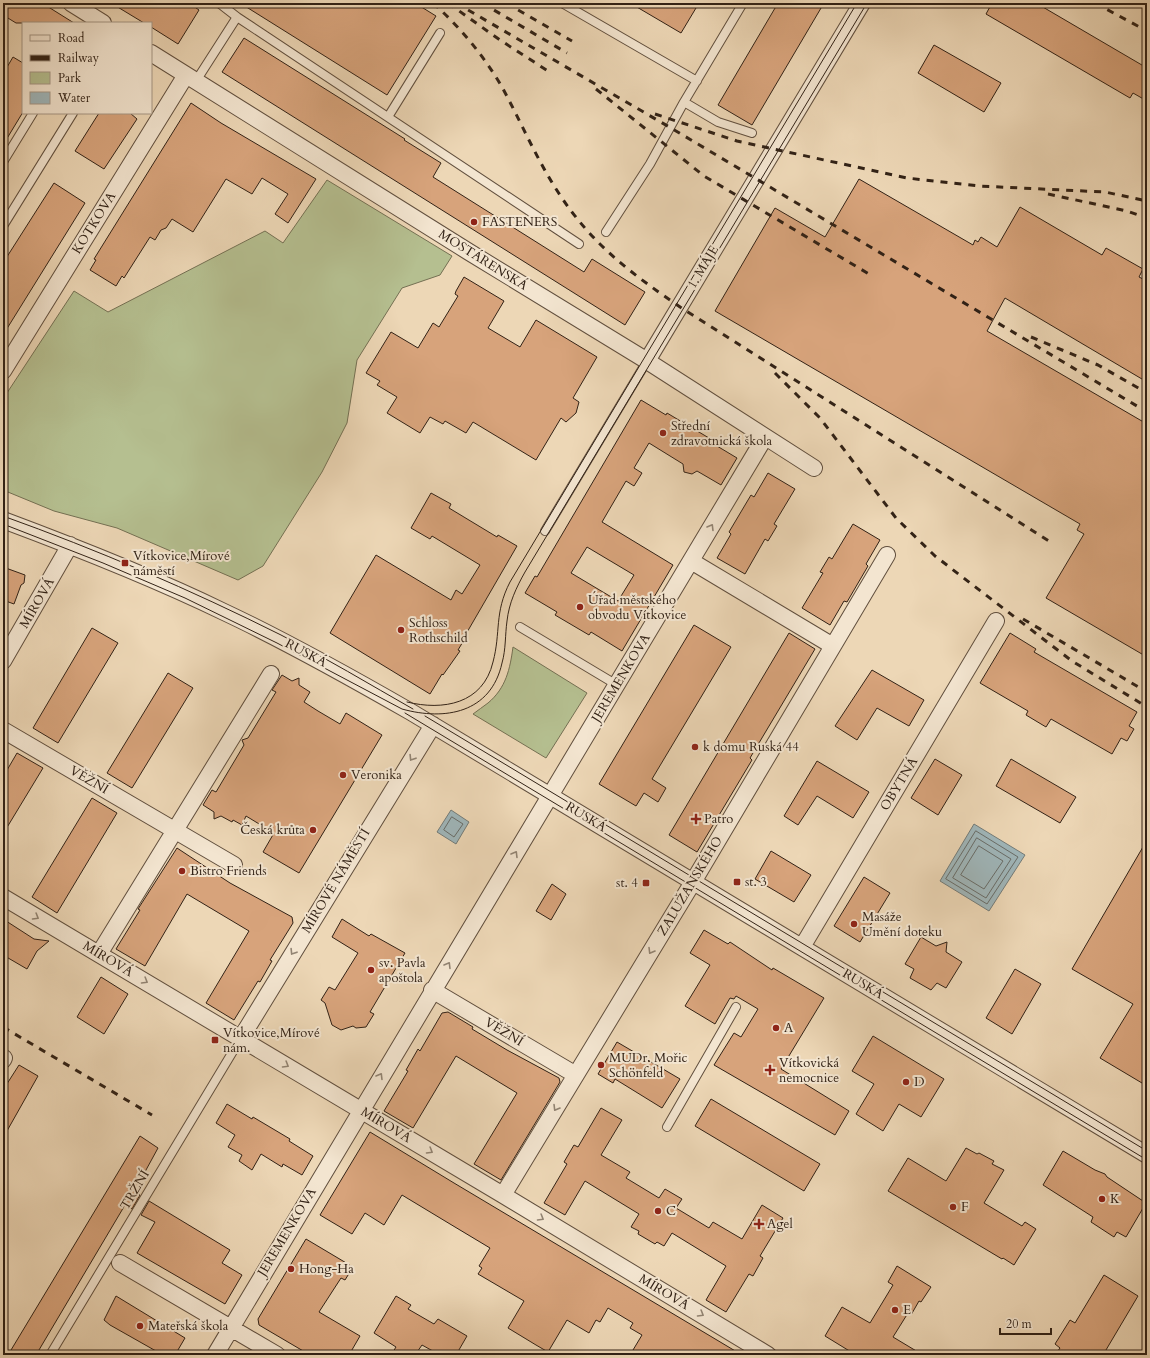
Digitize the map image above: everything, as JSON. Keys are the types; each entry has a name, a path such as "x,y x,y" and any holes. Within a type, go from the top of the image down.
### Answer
{"street":[{"path":"71,3 94,21"},
{"name":"1. MÁJE","path":"647,361 862,3"},
{"name":"MOSTÁRENSKÁ","path":"152,54 469,252 647,361 814,468"},
{"name":"KOTKOVA","path":"3,371 191,78"},
{"name":"JEREMENKOVA","path":"550,795 765,437"},
{"name":"RUSKÁ","path":"3,520 70,546 224,611 313,657 433,725 1147,1155"},
{"name":"MÍROVÁ","path":"3,661 70,546"},
{"name":"ZALUŽANSKÉHO","path":"504,1195 693,882 887,555"},
{"path":"691,561 833,646"},
{"name":"OBYTNÁ","path":"802,948 996,621"},
{"path":"100,954 174,830 271,674"},
{"name":"MÍROVÉ NÁMĚSTÍ","path":"240,1038 433,725"},
{"name":"VĚŽNÍ","path":"3,730 234,865"},
{"path":"360,1110 550,795"},
{"name":"MÍROVÁ","path":"3,897 504,1195 768,1355"},
{"name":"VĚŽNÍ","path":"432,990 576,1075"},
{"name":"JEREMENKOVA","path":"214,1355 360,1110"},
{"path":"120,1263 277,1355"}],"lane":[{"path":"219,3 236,17 579,244"},
{"path":"562,3 697,80"},
{"path":"606,232 650,164 740,4"},
{"path":"191,78 236,17"},
{"path":"388,118 440,33"},
{"path":"684,102 718,122 752,133"},
{"path":"3,162 32,114"},
{"path":"3,226 72,114"},
{"name":"1. MÁJE","path":"545,531 647,361"},
{"path":"520,627 617,685"},
{"path":"667,1128 736,1006"},
{"name":"TRŽNÍ","path":"50,1355 240,1038"}],"green space":[{"path":"327,180 452,256 440,275 402,288 357,360 347,423 322,472 263,566 238,580 117,528 54,511 3,490 3,399 74,291 108,312 265,231 283,243"},
{"path":"513,647 587,693 546,758 473,714 488,703 499,691 509,670"}],"water":[{"path":"451,810 469,822 456,844 437,832"},
{"path":"974,824 1025,855 989,911 940,881"}],"building":[{"path":"3,3 42,3 72,22 16,23 3,15"},
{"path":"111,3 189,3 199,10 178,44 152,28 152,22 142,22"},
{"path":"240,3 415,3 436,16 387,95"},
{"path":"630,3 699,3 681,33"},
{"path":"778,3 824,3 752,125 718,105"},
{"path":"992,3 1036,3 1147,68 1147,101 1133,93 1130,98 986,14"},
{"path":"244,38 441,163 433,177 584,272 592,259 645,292 625,325 222,72"},
{"path":"934,45 1001,83 984,112 918,73"},
{"path":"13,57 22,62 22,114 3,145 3,74"},
{"path":"191,103 221,123 316,179 288,223 275,214 288,194 262,178 252,194 226,179 193,232 172,219 166,228 161,230 155,240 150,237 124,278 122,276 116,286 90,270 96,260 94,259"},
{"path":"98,114 131,114 137,119 104,169 75,151"},
{"path":"859,179 973,245 975,240 978,242 981,237 997,247 1020,207 1102,255 1106,248 1143,269 1139,277 1147,281 1147,382 1005,298 987,331 1147,424 1147,657 1046,598 1084,534 1077,530 1080,524 715,311 775,208 825,237"},
{"path":"54,183 85,203 3,335 3,263"},
{"path":"464,277 504,301 488,328 520,347 536,320 597,357 573,398 579,402 576,413 566,422 561,418 536,460 473,422 466,433 445,421 443,424 430,417 420,433 387,413 397,397 377,385 380,381 366,373 391,332 418,348 433,323 439,327 458,296 455,294"},
{"path":"641,400 666,415 667,413 714,441 712,443 737,458 721,485 697,471 692,474 684,472 683,464 649,443 634,468 642,473 634,486 626,481 602,522 673,565 622,651 591,632 589,635 555,615 557,612 525,593 535,576 537,577","holes":["587,547 634,575 618,601 571,573"]},
{"path":"768,473 795,489 774,524 777,526 768,541 765,539 745,574 717,558 731,534 729,532 751,495 754,497"},
{"path":"431,493 451,504 449,508 497,537 498,535 517,546 466,634 467,635 458,650 460,651 443,675 442,674 430,694 330,633 376,555 451,600 456,590 462,594 480,565 432,536 430,539 411,528"},
{"path":"853,524 880,540 866,564 868,566 847,602 844,601 830,625 802,608 823,573 820,572 829,557 832,559"},
{"path":"3,567 25,575 24,583 21,585 14,604 3,600"},
{"path":"694,625 731,647 652,779 666,788 658,802 644,793 636,806 599,784"},
{"path":"92,628 118,643 58,743 33,728"},
{"path":"789,633 815,649 750,758 752,760 697,852 669,835"},
{"path":"1010,633 1036,649 1034,652 1137,712 1129,726 1134,729 1127,741 1121,738 1112,754 1051,719 1046,727 1026,715 1028,711 980,683"},
{"path":"872,670 924,700 909,726 877,708 857,740 835,726"},
{"path":"168,673 193,688 132,788 107,773"},
{"path":"282,675 292,681 299,678 299,685 310,692 304,702 318,711 340,724 346,713 382,735 299,873 263,852 274,833 246,816 242,825 221,816 214,819 214,812 203,805 212,790 216,792 244,745 242,740 248,738 276,692 272,690"},
{"path":"17,753 43,768 3,834 3,777"},
{"path":"935,759 962,775 938,815 911,798"},
{"path":"1011,759 1076,797 1060,823 996,786"},
{"path":"817,761 869,792 853,818 817,796 798,825 784,816"},
{"path":"92,798 117,813 57,913 32,897"},
{"path":"1147,840 1147,1086 1100,1058 1133,1004 1072,969"},
{"path":"177,848 230,883 292,917 293,923 270,960 272,961 260,982 258,981 234,1020 206,1003 249,931 187,894 145,966 116,949 140,910 138,909"},
{"path":"771,851 811,875 794,902 755,879"},
{"path":"864,877 890,893 860,942 834,926"},
{"path":"552,884 566,894 551,920 536,911"},
{"path":"3,919 34,939 49,941 37,951 27,969 3,955"},
{"name":"sv. Pavla apoštola","path":"342,919 369,936 371,934 405,953 370,1012 374,1014 366,1027 356,1028 353,1026 341,1030 332,1025 325,1003 321,1000 329,987 335,990 358,953 332,937"},
{"name":"A","path":"704,930 728,944 730,942 772,970 773,968 824,998 781,1069 849,1111 835,1135 714,1065 734,1033 741,1037 758,1009 736,996 734,999 730,998 715,1024 685,1006 710,965 690,953"},
{"path":"921,937 936,946 947,942 946,952 962,962 946,988 937,983 931,990 910,978 914,969 905,964"},
{"path":"1015,969 1041,984 1012,1034 986,1018"},
{"path":"101,977 128,994 104,1034 77,1017"},
{"path":"448,1012 473,1027 472,1029 507,1050 559,1078 560,1082 501,1180 474,1164 517,1093 456,1056 413,1128 384,1111 408,1071 406,1070 418,1049 420,1051 442,1013"},
{"name":"D","path":"873,1036 944,1079 921,1117 899,1104 883,1131 856,1114 874,1084 852,1071"},
{"path":"617,1042 680,1079 662,1108 615,1079 613,1083 598,1074"},
{"path":"19,1065 38,1076 3,1138 3,1090"},
{"path":"711,1099 820,1164 804,1191 695,1126"},
{"path":"227,1104 252,1119 253,1117 290,1139 289,1141 313,1156 302,1175 283,1164 282,1167 261,1154 252,1170 239,1161 242,1155 228,1147 235,1135 216,1123"},
{"name":"C","path":"601,1108 622,1120 601,1155 630,1172 626,1178 659,1198 665,1189 682,1199 676,1208 709,1228 713,1222 742,1239 762,1205 783,1218 760,1256 763,1258 753,1276 749,1274 726,1312 706,1300 726,1266 672,1233 664,1246 657,1242 655,1244 638,1234 639,1231 631,1227 639,1214 585,1181 565,1215 544,1203 567,1164 564,1162 574,1145 578,1147"},
{"path":"370,1132 742,1355 630,1355 642,1335 630,1328 633,1323 608,1308 600,1322 596,1320 589,1333 567,1320 548,1352 536,1345 508,1328 524,1301 478,1274 482,1268 479,1266 490,1248 402,1195 384,1225 365,1213 352,1234 320,1215"},
{"path":"140,1136 158,1148 134,1192 140,1195 132,1209 125,1205 36,1355 8,1355"},
{"name":"F","path":"966,1148 994,1161 992,1164 1004,1170 984,1203 1022,1226 1025,1222 1036,1229 1014,1265 888,1191 908,1158 946,1181"},
{"name":"K","path":"1063,1151 1095,1170 1105,1174 1107,1177 1146,1203 1126,1237 1117,1232 1114,1237 1091,1222 1093,1217 1043,1185"},
{"path":"149,1201 230,1250 222,1263 242,1275 225,1304 137,1253 155,1222 141,1215"},
{"path":"306,1239 353,1267 345,1280 341,1278 319,1312 360,1336 349,1355 310,1355 259,1325 258,1319"},
{"name":"E","path":"897,1266 931,1287 921,1302 919,1301 911,1315 908,1313 893,1337 923,1355 856,1355 825,1336 842,1307 870,1323 893,1285 888,1282"},
{"path":"1104,1275 1138,1296 1103,1355 1055,1355 1060,1348 1055,1344 1070,1320 1075,1323"},
{"name":"Mateřská škola","path":"116,1296 185,1338 175,1355 163,1355 110,1325 104,1320"},
{"path":"396,1296 411,1305 408,1309 434,1324 438,1319 467,1336 456,1355 440,1355 422,1345 415,1355 391,1355 396,1347 374,1333"}],"tram line":[{"path":"407,702 421,705 434,705 460,701 471,695 480,687 488,676 493,662 502,603 510,582 857,3"},
{"path":"3,524 103,563 185,598 277,643 402,709 418,713 450,713 477,703 488,693 496,680 502,663 505,647 509,608 525,572 867,3"},
{"path":"3,516 144,571 247,618 331,662 413,709"},
{"path":"405,713 1147,1160"},
{"path":"425,716 1147,1151"}],"railway":[{"path":"433,3 462,32 487,64 502,87 550,179 571,211 599,243 630,271 683,309 1052,543"},
{"path":"448,3 500,40 548,71"},
{"path":"456,3 671,128 1147,412"},
{"path":"482,3 567,53"},
{"path":"506,3 572,41"},
{"path":"1095,3 1147,31"},
{"path":"596,89 704,176 869,274"},
{"path":"655,114 737,141 907,178 979,186 1105,192 1147,201"},
{"path":"1048,194 1127,211 1147,218"},
{"path":"1031,337 1098,365 1147,393"},
{"path":"775,373 820,418 896,518 935,556 1072,661 1147,707"},
{"path":"1023,619 1147,692"},
{"path":"3,1027 152,1115"}],"place":[{"name":"FASTENERS","path":"474,222"},
{"name":"Střední zdravotnická škola","path":"663,433"},
{"name":"Vítkovice,Mírové náměstí","path":"125,563"},
{"name":"Úřad městského obvodu Vítkovice","path":"580,607"},
{"name":"Schloss Rothschild","path":"401,630"},
{"name":"k domu Ruská 44","path":"695,747"},
{"name":"Veronika","path":"343,775"},
{"name":"Patro","path":"696,819"},
{"name":"Česká krůta","path":"313,830"},
{"name":"Bistro Friends","path":"182,871"},
{"name":"st. 3","path":"737,882"},
{"name":"st. 4","path":"646,883"},
{"name":"Masáže Umění doteku","path":"854,924"},
{"name":"sv. Pavla apoštola","path":"371,970"},
{"name":"A","path":"776,1028"},
{"name":"Vítkovice,Mírové nám.","path":"215,1040"},
{"name":"MUDr. Mořic Schönfeld","path":"601,1065"},
{"name":"Vítkovická nemocnice","path":"770,1070"},
{"name":"D","path":"906,1082"},
{"name":"K","path":"1102,1199"},
{"name":"F","path":"953,1207"},
{"name":"C","path":"658,1211"},
{"name":"Agel","path":"759,1224"},
{"name":"Hong-Ha","path":"291,1269"},
{"name":"E","path":"895,1310"},
{"name":"Mateřská škola","path":"140,1326"}]}
